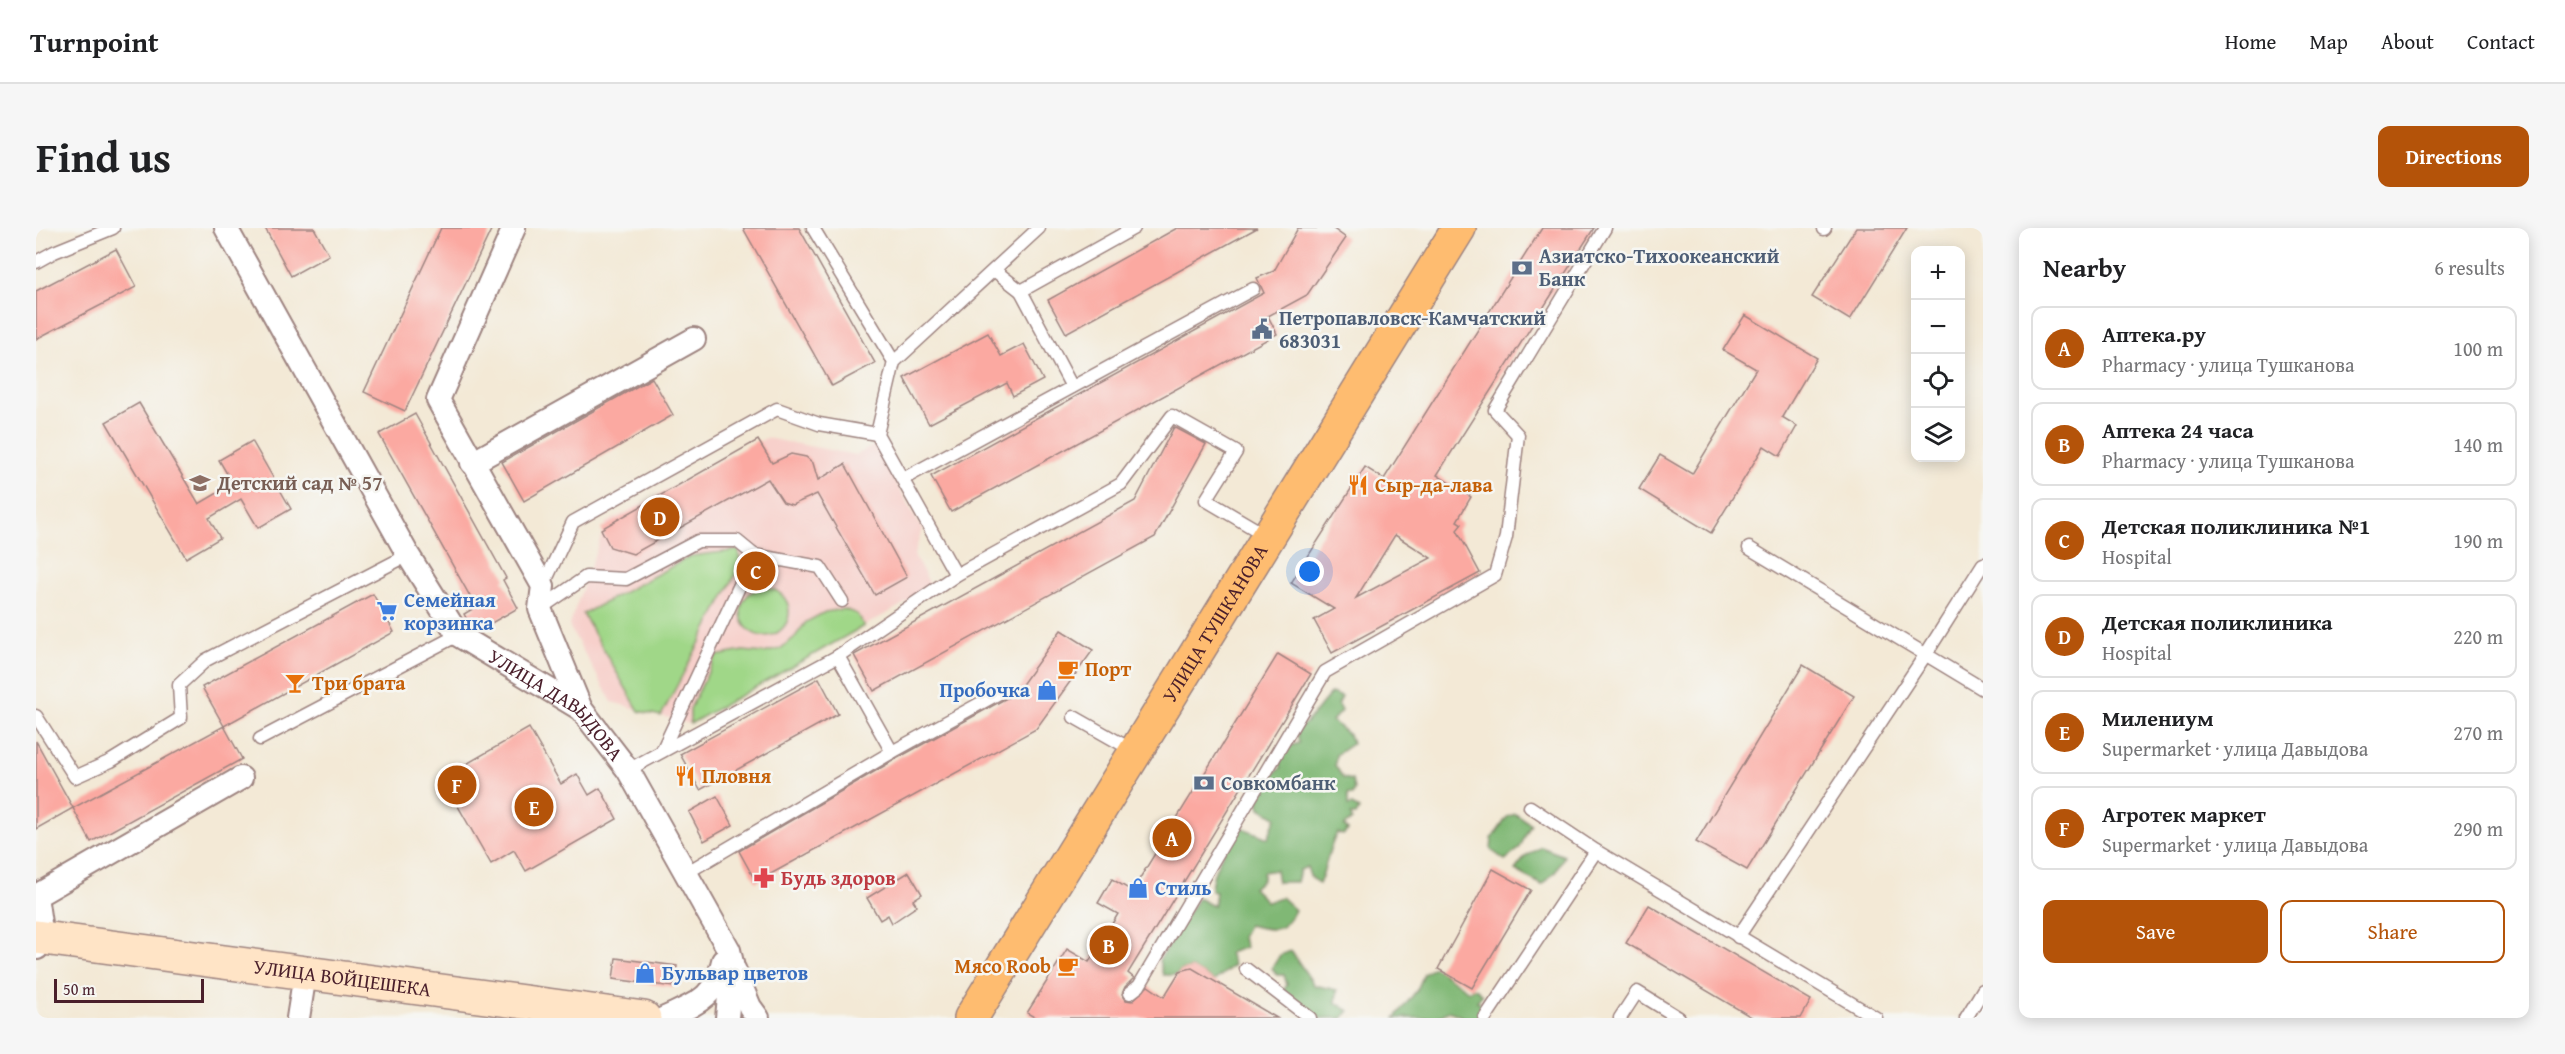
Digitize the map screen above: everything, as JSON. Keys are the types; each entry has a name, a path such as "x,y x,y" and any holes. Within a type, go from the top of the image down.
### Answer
{"main road":[{"name":"УЛИЦА ТУШКАНОВА","path":"970,1018 1459,228"},
{"name":"УЛИЦА ВОЙЦЕШЕКА","path":"38,941 644,1018"}],"street":[{"name":"УЛИЦА ДАВЫДОВА","path":"225,228 408,555 458,635 581,709 628,770 723,936 732,963 727,1018"},
{"path":"514,228 438,400 543,586 540,609 581,709"},
{"path":"472,463 694,339"},
{"path":"36,896 241,778"},
{"name":"УЛИЦА ВОЙЦЕШЕКА","path":"36,896 38,941"},
{"path":"665,1018 700,1002 711,992 719,978 725,949 723,936"},
{"path":"732,963 750,1007 758,1018"},
{"path":"298,1018 305,974"}],"lane":[{"path":"36,262 54,252 113,228"},
{"path":"813,228 894,362"},
{"path":"956,575 878,434 894,362 1039,228"},
{"path":"1020,291 1134,228"},
{"path":"1130,993 1139,986 1325,672 1495,575 1506,537 1518,435 1495,410 1605,228"},
{"path":"994,270 1020,291 1072,387"},
{"path":"903,479 1253,289"},
{"path":"543,586 573,522 777,409 819,424 878,434"},
{"path":"628,770 838,656 956,575 1121,484 1172,416 1236,452 1206,500 1268,537"},
{"path":"540,609 586,577 626,579 698,541 737,541 754,555 820,567 842,601"},
{"path":"1749,548 1983,689"},
{"path":"36,716 75,777 111,761 181,718 179,685 206,660 408,555"},
{"path":"662,751 754,555"},
{"path":"1738,937 1983,564"},
{"path":"260,739 458,635"},
{"path":"838,656 892,752"},
{"path":"686,873 892,752 1002,692"},
{"path":"1074,717 1135,751"},
{"path":"1530,807 1738,937 1876,1018"},
{"path":"1485,1018 1596,850"},
{"path":"1246,969 1310,1018"},
{"path":"1966,1018 1983,990"},
{"path":"1620,1018 1637,992 1679,1018"}],"shaded area":[{"path":"766,438 856,455 875,445 922,529 914,555 932,588 690,724 612,702 569,626 606,523"}],"green space":[{"path":"739,550 740,566 661,716 639,711 583,614 691,556"},
{"path":"760,588 770,588 782,595 789,607 789,617 782,629 770,636 760,636 745,625 741,617 741,607 752,592"},
{"path":"844,609 857,614 864,626 690,724 690,709 716,656 743,651 764,653 780,649 795,637 806,622 825,612"},
{"path":"1331,693 1342,697 1338,705 1341,711 1332,721 1349,735 1352,744 1336,755 1335,765 1343,778 1352,780 1354,790 1352,795 1348,794 1348,806 1352,805 1359,809 1356,815 1351,815 1352,820 1344,826 1348,830 1343,835 1337,833 1319,884 1310,876 1307,867 1300,870 1297,882 1278,882 1276,870 1263,872 1263,879 1253,888 1267,902 1281,897 1295,910 1286,924 1276,929 1248,925 1242,937 1246,947 1229,953 1234,965 1214,981 1192,968 1180,971 1176,975 1163,975 1159,960 1198,898 1213,906 1216,892 1211,891 1214,873 1240,827 1268,838 1276,817 1260,808 1258,800 1273,774 1281,768 1280,761 1286,747 1299,743 1296,729 1305,724"},
{"path":"1515,814 1531,824 1519,849 1505,860 1491,850 1492,839 1507,817"},
{"path":"1541,847 1564,856 1556,871 1542,885 1515,870 1525,857"},
{"path":"1291,951 1314,985 1337,990 1336,1003 1349,1011 1342,1018 1309,1018 1311,1009 1283,991 1287,985 1284,975 1277,975 1272,968 1280,955"},
{"path":"1434,967 1469,991 1472,988 1477,989 1482,995 1477,1001 1487,1007 1480,1018 1465,1018 1449,1011 1437,1018 1395,1018 1417,990 1424,974"}],"building":[{"path":"265,228 314,228 329,255 291,276"},
{"path":"441,228 492,228 405,411 364,392"},
{"path":"743,228 799,228 875,363 832,386"},
{"path":"1177,228 1257,228 1066,333 1048,300"},
{"path":"1298,228 1332,228 1346,238 1307,295 1268,316 1277,334 951,512 931,476 1264,293 1257,278 1274,271"},
{"path":"1542,228 1594,228 1437,475 1471,497 1457,521 1462,524 1457,530 1480,573 1332,653 1314,620 1334,609 1291,583 1365,467 1384,479","holes":["1395,535 1431,558 1356,598"]},
{"path":"1856,228 1907,228 1850,320 1812,297"},
{"path":"116,249 136,287 36,339 36,291"},
{"path":"1745,315 1817,358 1782,417 1797,426 1780,456 1764,446 1711,533 1639,489 1660,455 1692,474 1756,369 1723,350"},
{"path":"988,333 1001,356 1024,344 1043,380 1013,396 1007,383 929,424 904,378"},
{"path":"652,378 673,415 524,501 502,462"},
{"path":"139,403 199,504 233,484 219,460 252,441 291,509 258,528 241,499 209,518 220,538 186,558 106,422"},
{"path":"415,414 506,578 503,580 518,608 477,631 471,627 464,614 476,607 379,434"},
{"path":"1174,427 1206,444 1155,537 874,691 854,655 1135,501"},
{"path":"758,440 772,463 791,454 806,457 813,463 818,480 845,464 907,577 875,595 817,494 792,505 783,502 768,479 633,554 610,547 601,529"},
{"path":"373,594 394,632 224,726 202,687"},
{"path":"1061,630 1093,650 1036,729 756,882 739,851 896,759 1016,693"},
{"path":"1278,654 1311,674 1128,973 1134,978 1122,994 1126,1000 1132,1001 1148,986 1164,997 1180,971 1192,968 1277,1018 1036,1018 1027,1013 1067,949 1089,962 1118,914 1098,903 1112,879 1132,891"},
{"path":"1803,665 1854,696 1747,870 1696,842"},
{"path":"819,678 838,714 700,790 680,754"},
{"path":"224,726 242,759 91,842 73,808"},
{"path":"529,728 561,784 577,774 589,795 600,788 617,819 526,871 514,850 491,864 442,778"},
{"path":"36,741 73,808 36,829"},
{"path":"717,796 733,825 704,841 689,812"},
{"path":"1493,869 1531,890 1472,988 1438,969"},
{"path":"909,872 922,894 913,900 917,906 892,923 888,915 880,920 867,898"},
{"path":"1649,905 1811,1000 1801,1018 1753,1018 1626,943"},
{"name":"Бульвар цветов","path":"616,958 677,966 674,987 613,979"}],"place":[{"name":"Азиатско-Тихоокеанский Банк","path":"1522,268"},
{"name":"Петропавловск-Камчатский 683031","path":"1262,329"},
{"name":"Детский сад № 57","path":"200,483"},
{"name":"Сыр-да-лава","path":"1358,485"},
{"name":"Детская поликлиника","path":"660,517"},
{"name":"Детская поликлиника №1","path":"756,571"},
{"name":"Семейная корзинка","path":"387,611"},
{"name":"Порт","path":"1068,669"},
{"name":"Три брата","path":"295,683"},
{"name":"Пробочка","path":"1047,690"},
{"name":"Пловня","path":"685,776"},
{"name":"Совкомбанк","path":"1204,783"},
{"name":"Агротек маркет","path":"457,785"},
{"name":"Милениум","path":"534,807"},
{"name":"Аптека.ру","path":"1172,838"},
{"name":"Будь здоров","path":"764,878"},
{"name":"Стиль","path":"1138,888"},
{"name":"Аптека 24 часа","path":"1109,945"},
{"name":"Мясо Roob","path":"1068,966"},
{"name":"Бульвар цветов","path":"645,973"}]}
